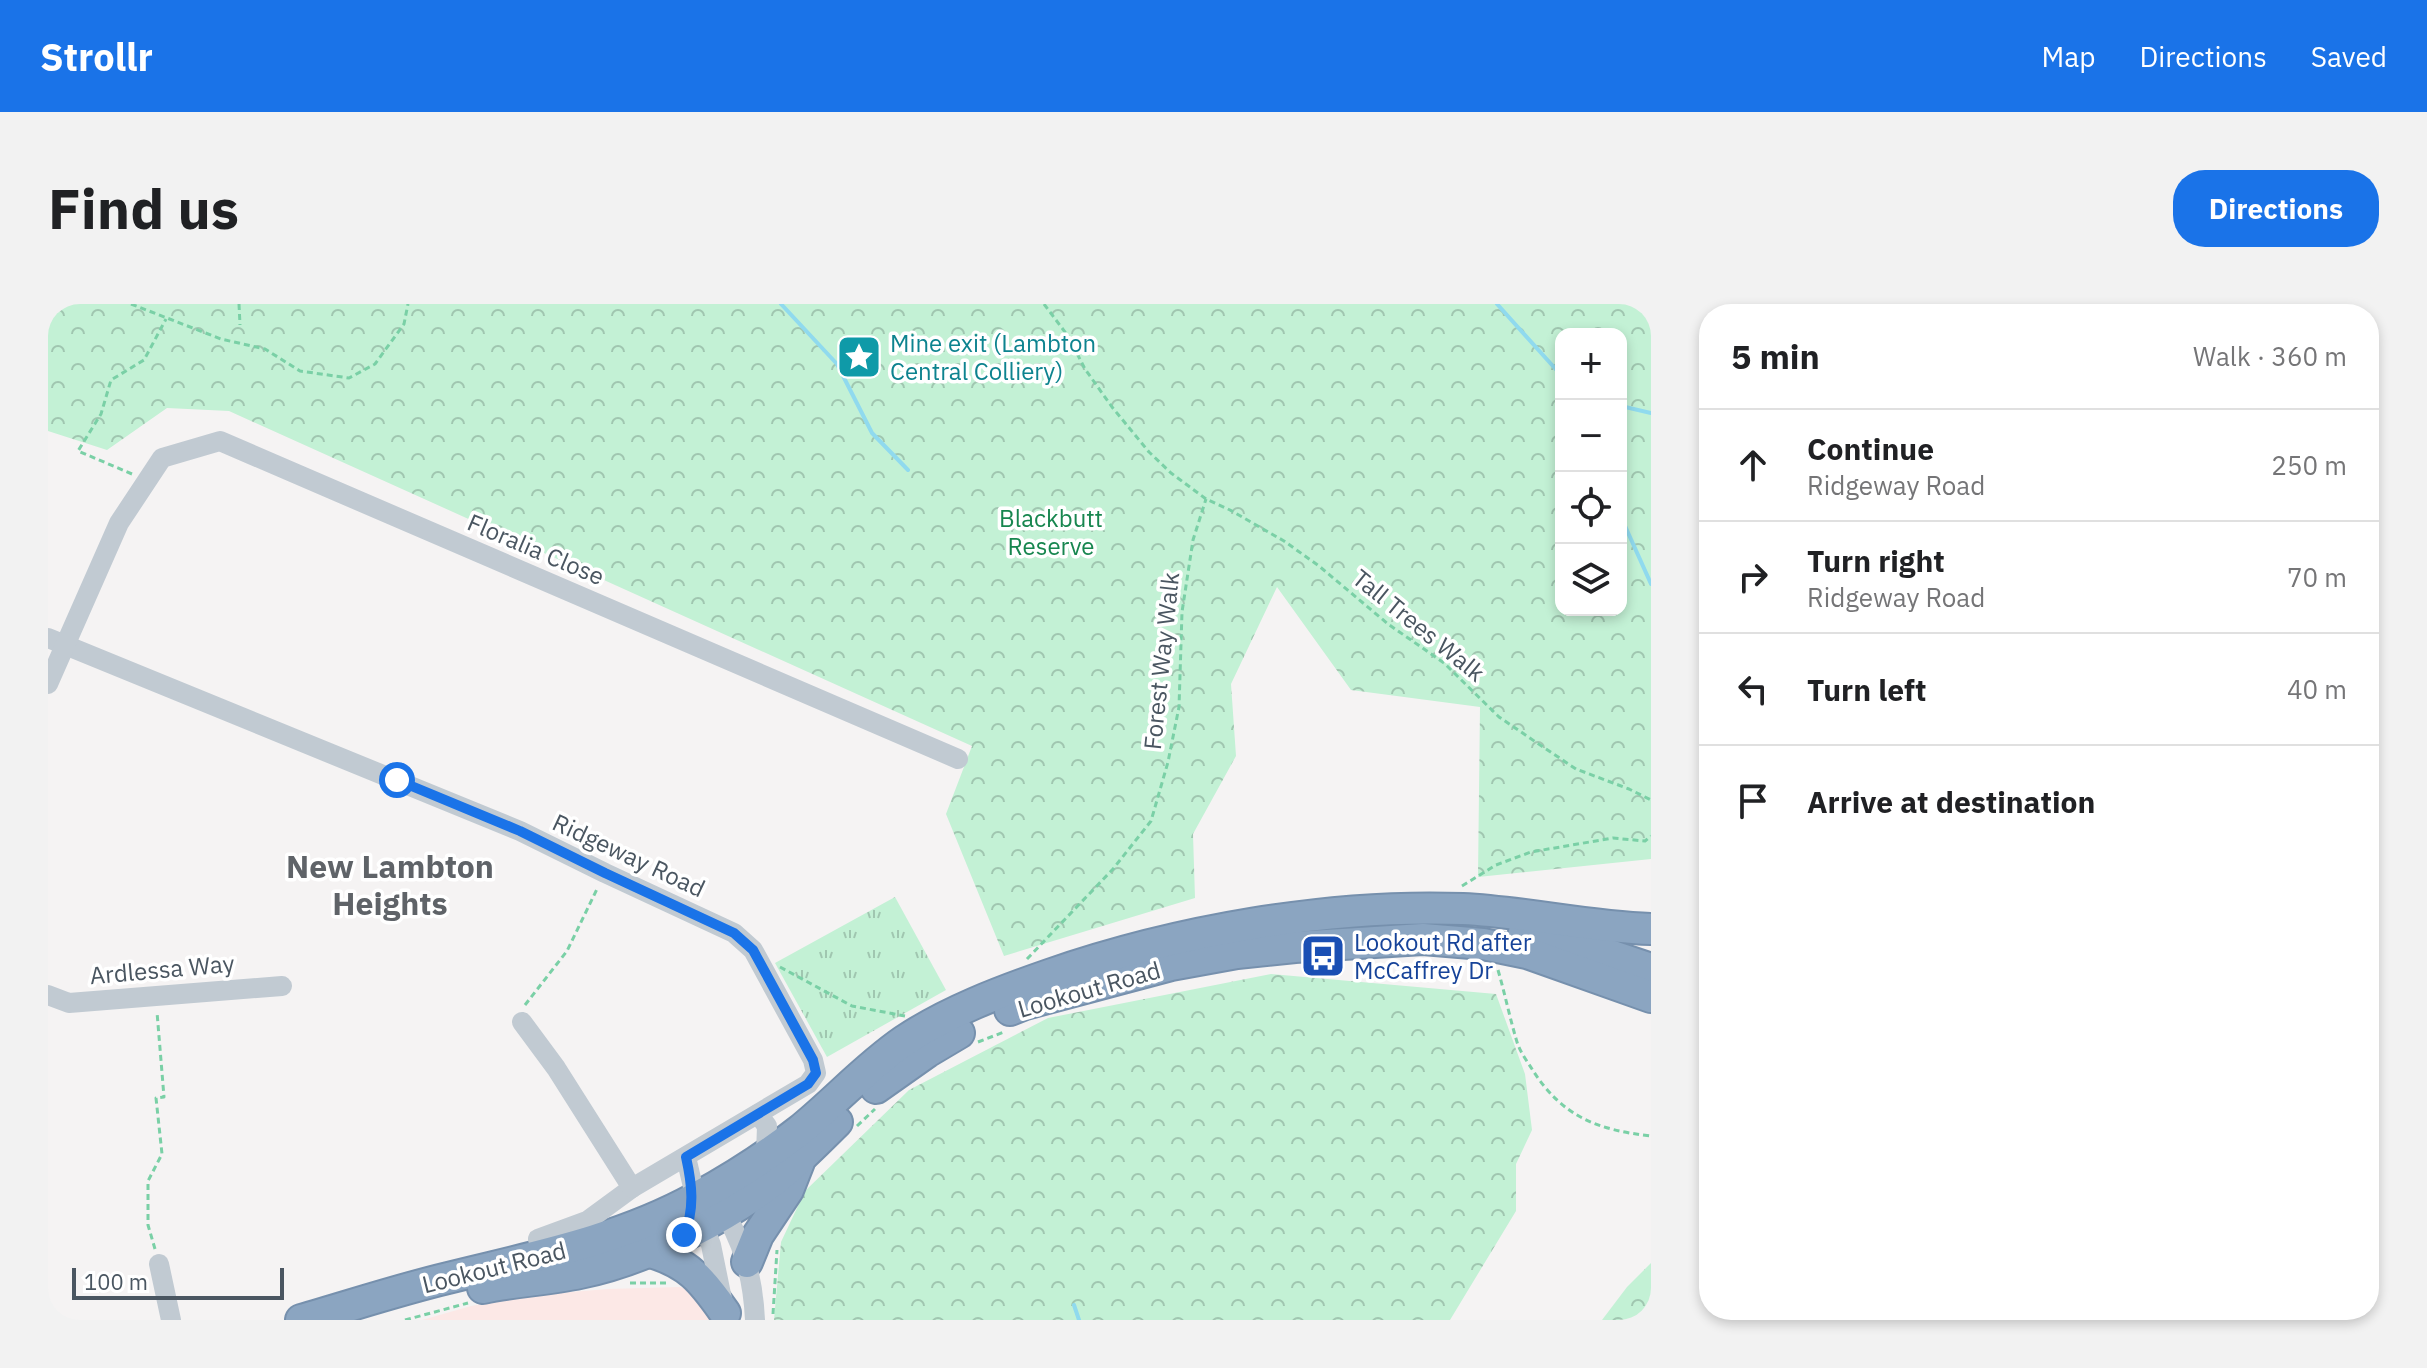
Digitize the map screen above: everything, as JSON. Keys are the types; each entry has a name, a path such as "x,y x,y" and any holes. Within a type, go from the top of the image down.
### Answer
{"highway":[{"name":"Lookout Road","path":"301,1320 444,1279 703,1212 775,1178 800,1144 903,1042 976,1004 1048,975 1120,953 1214,930 1295,918 1408,910 1485,910 1651,929"},
{"path":"1408,910 1563,941 1651,969"},
{"name":"Lookout Road","path":"361,1320 488,1287 581,1273 647,1251 703,1212 766,1154 800,1144 844,1115 889,1077 955,1035 1025,1004 1171,965 1237,953 1423,939 1483,944 1527,953 1651,997"},
{"path":"1552,961 1561,975 1651,1014"},
{"path":"747,1262 758,1235 788,1190 800,1144"},
{"path":"647,1251 668,1256 690,1269 726,1316"}],"street":[{"name":"Floralia Close","path":"48,684 56,642 119,523 162,458 220,441 958,759"},
{"name":"Ridgeway Road","path":"56,642 506,825 734,933 753,950 813,1060 816,1073 808,1084 632,1188 587,1221 538,1239"},
{"name":"Ardlessa Way","path":"48,995 69,1003 282,986"},
{"path":"523,1014 632,1188"},
{"path":"764,1110 800,1144"},
{"path":"764,1110 766,1154"},
{"path":"686,1157 703,1212 726,1316"},
{"path":"703,1212 736,1232 764,1318"},
{"path":"159,1264 171,1320"}],"path":[{"path":"131,304 221,339 265,349 300,371 349,378 375,364 404,324 408,304"},
{"path":"239,304 240,325"},
{"name":"Tall Trees Walk","path":"1044,304 1068,336 1085,369 1149,452 1171,473 1206,499 1284,541 1319,566 1388,624 1444,663 1499,717 1576,769 1651,800"},
{"path":"145,484 133,475 78,451 101,414 111,380 144,360 167,318"},
{"name":"Forest Way Walk","path":"1019,967 1113,869 1151,821 1168,762 1179,707 1182,612 1193,540 1206,499"},
{"path":"1455,891 1496,865 1531,852 1613,838 1645,841 1651,836"},
{"path":"523,1014 567,951 605,873"},
{"path":"782,967 852,1006 905,1016"},
{"path":"1498,967 1518,1046 1541,1083 1563,1106 1590,1123 1629,1135 1651,1136"},
{"path":"156,995 164,1097 156,1098 162,1154 148,1181 148,1225 159,1264"},
{"path":"976,1043 1004,1032"},
{"path":"857,1126 876,1108"},
{"path":"764,1318 777,1243"}],"shaded area":[{"path":"680,1287 696,1292 714,1320 422,1320 471,1306 534,1295"}],"green space":[{"name":"Blackbutt Reserve","path":"48,304 1651,304 1651,859 1478,877 1480,707 1351,690 1277,587 1231,684 1236,756 1193,834 1195,898 1004,956 946,814 972,746 229,411 167,408 107,450 48,431"},
{"path":"895,897 946,990 827,1057 775,963"},
{"path":"1271,974 1496,994 1525,1074 1532,1130 1516,1164 1516,1211 1450,1320 774,1320 781,1242 805,1191 909,1090 1048,1018"},
{"path":"1651,1263 1651,1320 1602,1320 1627,1287"}],"waterway":[{"path":"781,304 837,364 872,433 908,470"},
{"path":"1497,304 1555,368"},
{"path":"1627,407 1651,413"},
{"path":"1627,530 1651,584"},
{"path":"1074,1305 1079,1320"}],"place":[{"name":"Mine exit (Lambton Central Colliery)","path":"859,357"},
{"name":"Lookout Rd after McCaffrey Dr","path":"1323,956"}],"district":[{"name":"New Lambton Heights","path":"390,884"}],"route":[{"path":"397,780 520,831 734,933 753,950 813,1060 816,1073 808,1084 686,1157 693,1187 689,1224 684,1235"}]}
